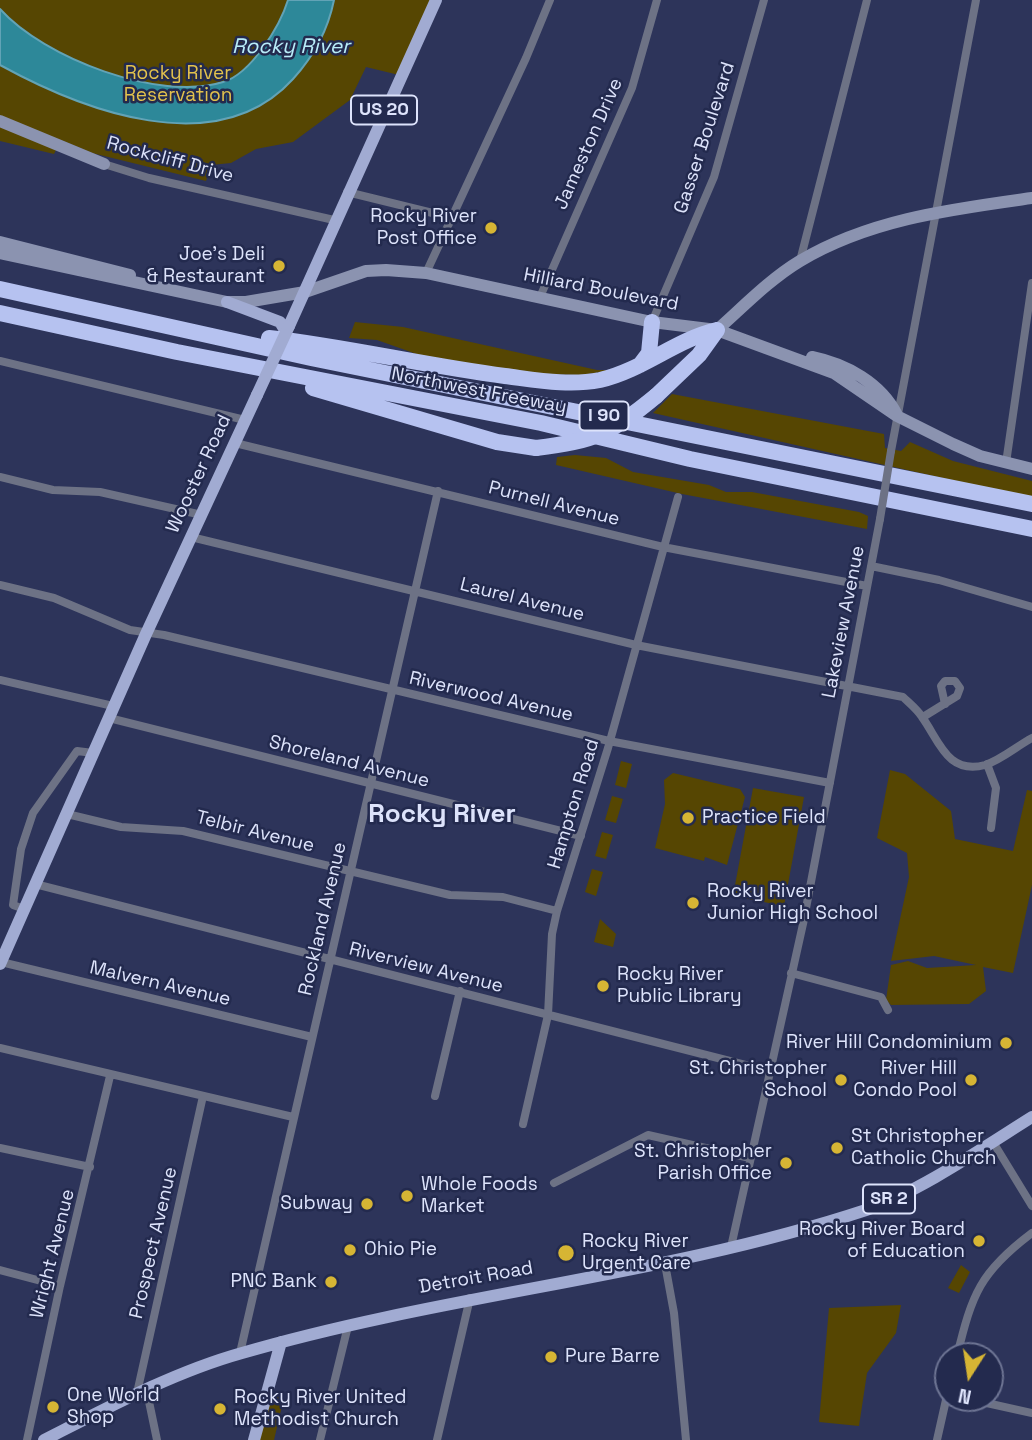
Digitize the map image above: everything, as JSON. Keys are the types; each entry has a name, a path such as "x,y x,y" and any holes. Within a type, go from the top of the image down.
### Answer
{"highway":[{"name":"Northwest Freeway","path":"0,289 311,358 1032,504"},
{"name":"Northwest Freeway","path":"0,313 213,359 541,423 690,459 1032,529"},
{"path":"634,369 649,353 652,322"},
{"path":"176,328 299,342 463,371 563,383 599,380 634,369 696,335 717,330"},
{"path":"213,359 497,442 536,448 574,444 615,429 656,397 699,355 717,330"}],"main road":[{"name":"Wooster Road","path":"1,963 146,634 257,395 285,327 305,292 334,220 436,0"},
{"name":"Rockcliff Drive","path":"0,121 104,164"},
{"path":"717,330 800,261 867,231 936,211 1032,198"},
{"name":"Hilliard Boulevard","path":"0,242 114,269 135,280"},
{"name":"Hilliard Boulevard","path":"0,253 227,302 246,302 305,292 366,271 426,273 652,322 717,330 834,373 897,416 953,444 1006,463 1032,469"},
{"path":"227,302 285,327"},
{"name":"Detroit Road","path":"44,1440 142,1394 240,1353 470,1298 665,1264 868,1209 942,1172 1032,1117"},
{"path":"254,1440 281,1342"}],"street":[{"path":"426,273 550,0"},
{"name":"Jameston Drive","path":"540,298 632,88 657,0"},
{"name":"Gasser Boulevard","path":"652,322 714,177 764,0"},
{"path":"800,261 867,0"},
{"name":"Lakeview Avenue","path":"731,1247 830,783 976,0"},
{"name":"Rockcliff Drive","path":"104,164 149,178 334,220"},
{"path":"347,192 453,218"},
{"path":"1006,463 1032,283"},
{"path":"0,361 245,420"},
{"name":"Purnell Avenue","path":"235,443 663,547 867,586"},
{"path":"0,477 53,490 100,492 202,515"},
{"name":"Rockland Avenue","path":"240,1353 413,589 438,491"},
{"name":"Hampton Road","path":"523,1124 548,1015 552,933 557,911 610,741 678,497"},
{"name":"Laurel Avenue","path":"191,537 636,645 903,697 923,717"},
{"path":"871,566 939,580 1032,607"},
{"name":"Riverwood Avenue","path":"0,585 54,598 146,634 163,635 610,741 830,783"},
{"name":"Shoreland Avenue","path":"0,680 370,783 581,836"},
{"path":"945,704 923,717 950,760 964,766 987,764 1032,738"},
{"path":"24,909 13,905 21,849 33,813 77,751 93,753"},
{"path":"987,764 996,788 991,828"},
{"name":"Telbir Avenue","path":"67,814 121,827 183,831 450,895 503,897 557,911"},
{"name":"Riverview Avenue","path":"35,884 769,1071"},
{"name":"Malvern Avenue","path":"1,963 312,1037"},
{"path":"791,973 881,997 888,1010"},
{"path":"435,1096 460,991"},
{"path":"0,1048 293,1117"},
{"name":"Wright Avenue","path":"27,1440 110,1076"},
{"name":"Prospect Avenue","path":"142,1394 204,1096"},
{"path":"554,1183 648,1135 750,1158"},
{"path":"993,1142 1032,1206"},
{"path":"0,1148 90,1167"},
{"path":"960,1342 967,1314 984,1279 999,1257 1032,1233"},
{"path":"665,1264 674,1313 686,1440"},
{"path":"0,1270 60,1286"},
{"path":"437,1440 470,1298"},
{"path":"320,1440 348,1326"},
{"path":"142,1394 157,1440"},
{"path":"1004,1407 1032,1413"},
{"path":"937,1440 944,1412"}],"green space":[{"name":"Rocky River Reservation","path":"0,0 434,0 399,75 366,67 350,100 293,142 256,149 231,163 211,165 206,181 92,153 61,140 54,154 0,141"},
{"path":"355,322 403,327 597,370 615,370 581,375 535,374 425,357 377,340 349,338"},
{"path":"672,394 884,434 885,448 901,451 910,442 953,461 1032,481 1032,498 653,413"},
{"path":"575,455 606,458 633,472 709,485 726,492 752,492 859,512 868,516 867,529 682,494 556,465 557,457"},
{"path":"621,761 632,764 626,788 615,785"},
{"path":"890,770 905,774 951,811 955,839 1013,851 1027,790 1032,791 1032,885 1013,973 983,967 986,991 969,1004 891,1005 886,1000 891,965 908,961 927,968 976,965 934,956 891,961 909,877 907,853 877,838"},
{"name":"Practice Field","path":"673,773 740,789 745,797 727,865 705,857 704,861 655,848 665,804 664,780"},
{"path":"753,788 804,797 784,906 733,896"},
{"path":"612,796 623,799 616,823 605,820"},
{"path":"602,832 613,835 606,859 595,856"},
{"path":"592,869 603,872 596,896 585,892"},
{"path":"600,919 616,934 613,947 594,942"},
{"path":"961,1265 970,1272 959,1293 948,1288"},
{"path":"901,1305 896,1333 867,1373 859,1426 819,1422 829,1308"},
{"path":"272,1394 284,1397 274,1440 258,1440"}],"water":[{"name":"Rocky River","path":"288,0 334,0 319,42 293,79 262,104 227,119 189,123 149,120 109,111 70,98 0,65 0,9 44,44 104,71 136,81 167,86 197,87 223,82 244,69 263,48"}],"place":[{"name":"Rocky River Post Office","path":"491,228"},
{"name":"Joe's Deli & Restaurant","path":"279,266"},
{"name":"Practice Field","path":"688,818"},
{"name":"Rocky River Junior High School","path":"693,903"},
{"name":"Rocky River Public Library","path":"603,986"},
{"name":"River Hill Condominium","path":"1006,1043"},
{"name":"St. Christopher School","path":"841,1080"},
{"name":"River Hill Condo Pool","path":"971,1080"},
{"name":"St Christopher Catholic Church","path":"837,1148"},
{"name":"St. Christopher Parish Office","path":"786,1163"},
{"name":"Whole Foods Market","path":"407,1196"},
{"name":"Subway","path":"367,1204"},
{"name":"Rocky River Board of Education","path":"979,1241"},
{"name":"Ohio Pie","path":"350,1250"},
{"name":"Rocky River Urgent Care","path":"566,1253"},
{"name":"PNC Bank","path":"331,1282"},
{"name":"Pure Barre","path":"551,1357"},
{"name":"One World Shop","path":"53,1407"},
{"name":"Rocky River United Methodist Church","path":"220,1409"}],"district":[{"name":"Rocky River","path":"442,815"}]}
